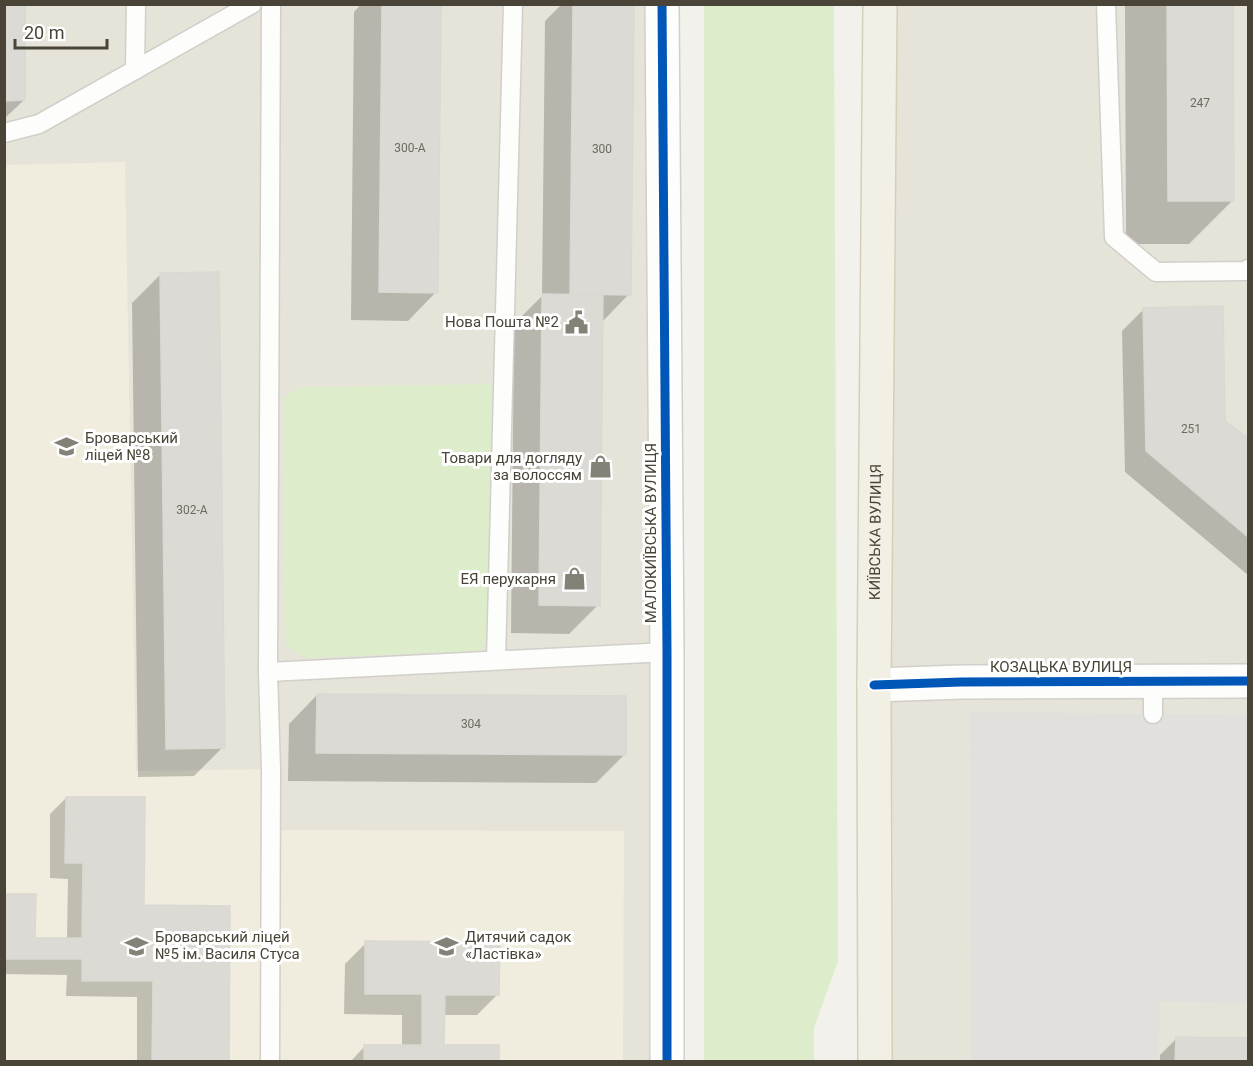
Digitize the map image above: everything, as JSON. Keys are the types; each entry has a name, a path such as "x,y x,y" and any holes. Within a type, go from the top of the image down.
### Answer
{"main road":[{"name":"КИЇВСЬКА ВУЛИЦЯ","path":"875,1062 874,685 880,4"}],"street":[{"name":"МАЛОКИЇВСЬКА ВУЛИЦЯ","path":"662,4 667,652 667,1062"},
{"name":"КОЗАЦЬКА ВУЛИЦЯ","path":"874,685 961,682 1248,681"}],"lane":[{"path":"135,70 136,4"},
{"path":"4,133 39,124 252,4"},
{"path":"270,1062 271,769 268,672 271,4"},
{"path":"496,660 513,4"},
{"path":"1106,4 1114,237 1156,272 1247,271 1248,269"},
{"path":"268,672 667,652"},
{"path":"1153,681 1153,714"}],"shaded area":[{"path":"5,5 662,5 667,1061 5,1062"},
{"path":"880,5 1248,5 1248,1061 875,1062"},
{"path":"125,162 136,771 271,769 271,830 624,831 623,1061 5,1061 4,165"},
{"path":"970,712 1248,715 1248,1003 1160,1002 1158,1061 971,1061"}],"green space":[{"path":"704,5 834,5 838,961 814,1028 814,1061 704,1061"},
{"path":"492,384 489,643 477,651 307,658 285,646 283,399 298,387"}],"building":[{"path":"4,4 25,4 25,100 4,101"},
{"path":"382,4 441,4 438,293 379,292"},
{"path":"573,4 634,4 631,295 570,294"},
{"path":"1167,4 1233,4 1234,201 1168,201"},
{"path":"219,272 225,748 166,749 160,273"},
{"path":"542,294 603,295 600,606 539,605"},
{"path":"1223,306 1225,421 1248,438 1248,537 1146,451 1143,308"},
{"path":"317,694 626,696 626,755 316,753"},
{"path":"66,797 145,797 144,905 230,906 229,1062 152,1062 153,981 82,981 82,959 4,959 4,894 36,894 35,938 82,938 83,863 65,863"},
{"path":"365,941 500,942 499,995 445,995 444,1045 499,1045 499,1062 364,1062 364,1045 422,1045 422,994 365,994"},
{"path":"1176,1037 1248,1038 1248,1062 1175,1062"}],"cycle path":[{"path":"662,4 667,652 667,1062"},
{"path":"874,685 961,682 1248,681"}],"place":[{"name":"Нова Пошта №2","path":"577,322"},
{"name":"Броварський ліцей №8","path":"67,447"},
{"name":"Товари для догляду за волоссям","path":"600,467"},
{"name":"ЕЯ перукарня","path":"574,579"},
{"name":"Броварський ліцей №5 ім. Василя Стуса","path":"137,946"},
{"name":"Дитячий садок «Ластівка»","path":"447,946"}]}
